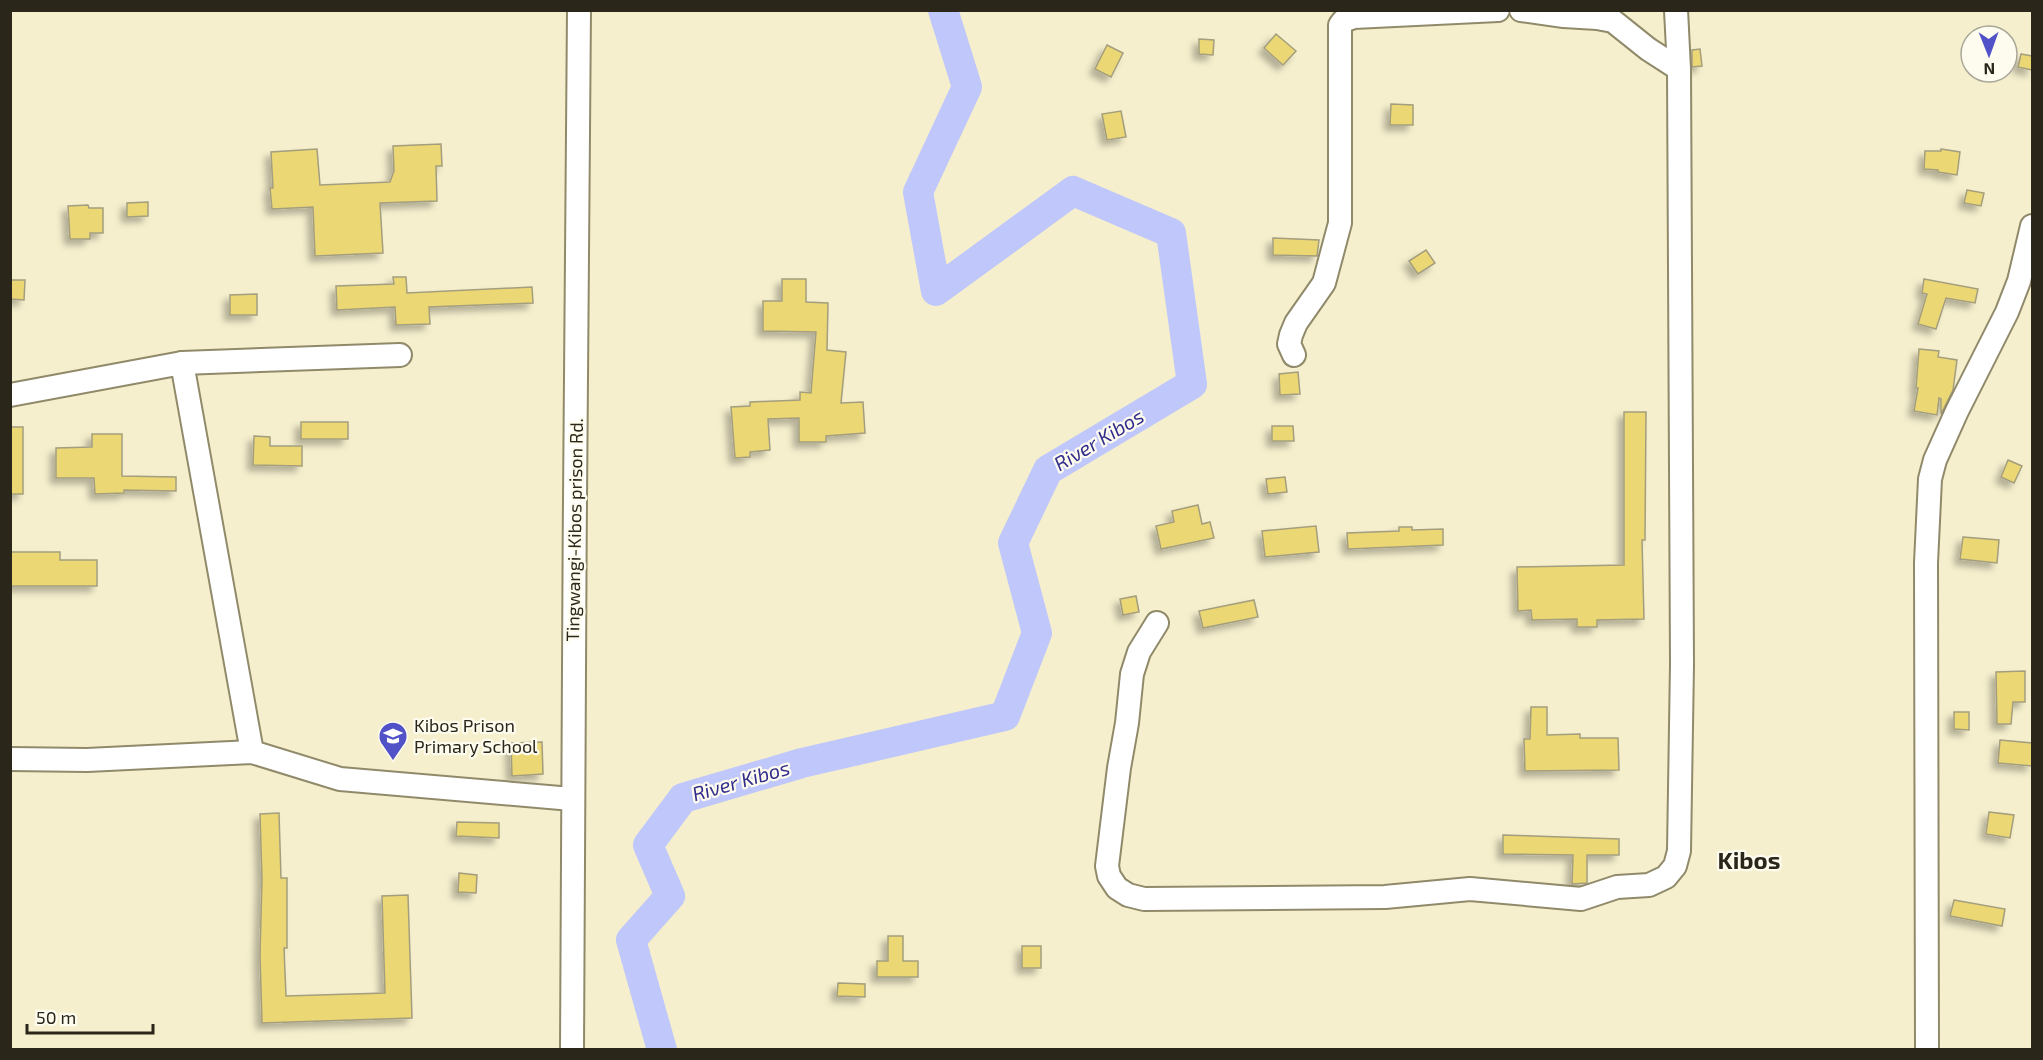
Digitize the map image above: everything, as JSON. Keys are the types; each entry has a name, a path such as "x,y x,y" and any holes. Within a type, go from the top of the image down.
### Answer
{"street":[{"name":"Tingwangi-Kibos prison Rd.","path":"572,1050 579,10"},
{"path":"1294,355 1289,344 1291,335 1296,323 1324,283 1340,223 1340,25 1343,21 1354,17 1498,10"},
{"path":"1521,10 1613,21 1648,49 1679,69"},
{"path":"1157,623 1139,652 1132,674 1110,837 1107,866 1109,876 1117,888 1128,895 1144,899 1385,897 1470,889 1581,899 1617,887 1649,885 1666,877 1675,866 1679,850 1682,664 1679,69 1676,10"},
{"path":"1927,1050 1926,562 1930,479 1935,460 1957,411 2007,312 2019,281 2032,225"},
{"path":"10,395 182,363 400,355"},
{"path":"182,363 252,752"},
{"path":"10,759 87,760 252,752 340,778 572,799"}],"building":[{"path":"1276,34 1296,51 1283,65 1264,48"},
{"path":"1199,39 1214,40 1213,55 1199,54"},
{"path":"1107,45 1123,53 1111,77 1095,69"},
{"path":"1700,49 1702,66 1692,67 1692,50"},
{"path":"2021,54 2032,56 2032,70 2019,67"},
{"path":"1391,104 1413,105 1413,125 1390,125"},
{"path":"1121,111 1126,137 1107,140 1102,114"},
{"path":"441,144 442,166 436,166 437,201 380,203 383,253 315,256 313,207 272,209 271,152 317,149 320,185 390,182 394,171 393,146"},
{"path":"1941,149 1960,152 1957,175 1924,169 1925,151 1941,151"},
{"path":"1967,190 1984,193 1981,206 1964,203"},
{"path":"148,202 148,216 127,217 127,203"},
{"path":"88,205 89,208 103,208 103,233 90,233 90,239 70,239 68,206"},
{"path":"1273,238 1319,240 1317,256 1273,255"},
{"path":"1426,250 1435,263 1418,274 1409,261"},
{"path":"393,277 406,277 407,293 532,287 533,303 429,307 430,324 396,325 395,307 337,310 336,286 394,284"},
{"path":"782,279 806,279 806,302 828,303 827,350 846,352 841,403 863,402 865,433 826,436 826,442 799,442 799,418 768,419 770,450 750,452 750,457 735,458 731,407 750,406 750,402 800,400 800,392 811,393 816,332 763,331 763,301 782,301"},
{"path":"1924,279 1978,289 1975,303 1946,298 1936,329 1918,324 1927,294 1922,293"},
{"path":"10,280 25,280 24,300 10,299"},
{"path":"257,294 257,315 230,315 230,295"},
{"path":"1919,349 1939,351 1938,357 1957,360 1953,390 1941,414 1941,399 1939,398 1937,415 1914,411 1918,388 1916,388"},
{"path":"1298,372 1300,394 1280,395 1279,374"},
{"path":"1624,412 1646,412 1645,540 1642,540 1644,619 1597,620 1597,627 1577,627 1577,619 1532,620 1531,610 1518,611 1517,567 1624,565"},
{"path":"301,422 348,422 348,439 301,439"},
{"path":"1272,426 1293,426 1294,441 1272,441"},
{"path":"10,427 23,427 23,494 10,494"},
{"path":"92,434 122,434 122,476 176,477 176,491 124,490 124,493 95,494 94,478 56,478 56,448 92,447"},
{"path":"254,436 270,437 270,446 302,446 302,466 253,465"},
{"path":"2008,460 2022,466 2014,483 2001,477"},
{"path":"1285,477 1287,492 1268,494 1266,479"},
{"path":"1198,505 1202,524 1210,522 1214,538 1161,549 1156,526 1174,522 1172,511"},
{"path":"1316,526 1319,552 1265,557 1262,531"},
{"path":"1399,527 1412,527 1412,530 1443,529 1443,545 1348,549 1347,533 1399,531"},
{"path":"1963,537 1999,540 1997,563 1960,559"},
{"path":"10,552 60,552 60,560 97,560 97,586 10,586"},
{"path":"1136,596 1139,612 1123,615 1120,599"},
{"path":"1254,600 1258,617 1203,628 1199,611"},
{"path":"2025,671 2025,702 2013,702 2011,724 1997,724 1996,672"},
{"path":"1531,707 1547,707 1547,735 1580,734 1580,738 1618,738 1619,770 1525,771 1524,739 1530,739"},
{"path":"1954,712 1969,712 1969,730 1954,729"},
{"path":"2000,740 2032,743 2032,766 1998,763"},
{"path":"542,742 543,774 512,776 511,743"},
{"path":"1989,812 2014,815 2010,838 1986,834"},
{"path":"279,813 281,878 287,878 287,948 284,948 286,996 385,993 382,896 408,895 412,1018 262,1023 260,814"},
{"path":"457,822 499,823 499,838 456,836"},
{"path":"1503,835 1619,839 1619,855 1587,855 1587,883 1572,884 1573,855 1503,854"},
{"path":"459,873 477,875 476,893 458,892"},
{"path":"1954,900 2005,909 2002,926 1950,916"},
{"path":"888,936 903,936 903,961 918,961 918,977 877,977 877,961 888,961"},
{"path":"1022,946 1041,946 1041,968 1022,968"},
{"path":"838,983 865,984 865,997 837,996"}],"waterway":[{"name":"River Kibos","path":"662,1050 631,940 670,896 648,845 683,798 802,763 1005,716 1037,633 1013,543 1048,470 1192,384 1171,233 1073,191 936,291 918,192 967,87 943,10"}],"place":[{"name":"Kibos Prison Primary School","path":"393,762"}],"district":[{"name":"Kibos","path":"1749,861"}]}
